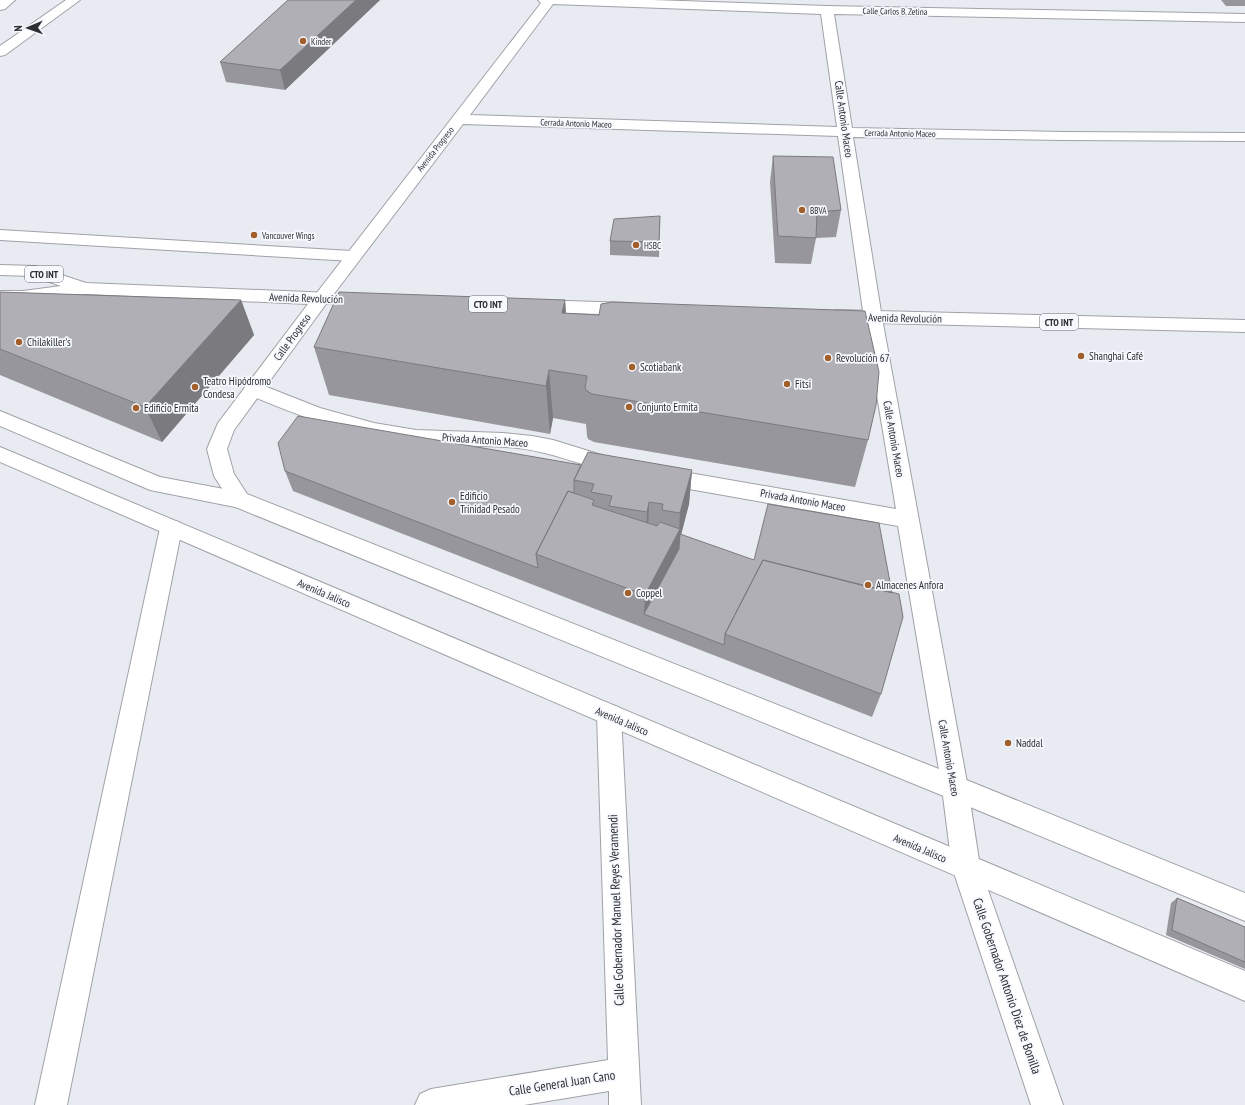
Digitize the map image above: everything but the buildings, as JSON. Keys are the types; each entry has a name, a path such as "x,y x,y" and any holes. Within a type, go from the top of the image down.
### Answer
{"street":[{"path":"0,6 9,0"},
{"path":"0,52 74,0"},
{"name":"Calle Carlos B. Zetina","path":"548,0 827,10 1245,19"},
{"name":"Avenida Progreso","path":"320,298 548,0"},
{"name":"Calle Antonio Maceo","path":"827,10 873,318 955,788 966,867"},
{"name":"Cerrada Antonio Maceo","path":"458,119 846,132 1063,136 1245,137"},
{"path":"0,235 352,256"},
{"name":"Avenida Revolución","path":"0,270 35,271 86,288"},
{"name":"Avenida Revolución","path":"0,297 23,297 86,288 344,299"},
{"name":"Calle Progreso","path":"240,500 224,476 217,449 225,428 320,298"},
{"name":"CTO INT","path":"520,306 648,310"},
{"name":"Avenida Revolución","path":"819,316 1245,326"},
{"name":"Privada Antonio Maceo","path":"254,389 301,409 341,422 380,431 416,437 493,439 533,443 571,452 598,462 639,472 908,519"},
{"path":"0,418 157,484 240,500 955,788 1245,907"},
{"name":"Avenida Jalisco","path":"0,454 170,528 1245,986"},
{"path":"51,1105 170,528"},
{"name":"Calle Gobernador Manuel Reyes Veramendi","path":"609,715 625,1105"},
{"name":"Calle Gobernador Antonio Diez de Bonilla","path":"966,867 1047,1105"},
{"name":"Calle General Juan Cano","path":"431,1105 623,1073"}],"place":[{"name":"Kinder","path":"303,41"},
{"name":"BBVA","path":"802,210"},
{"name":"Vancouver Wings","path":"254,235"},
{"name":"HSBC","path":"636,245"},
{"name":"Chilakiller's","path":"19,342"},
{"name":"Shanghai Café","path":"1081,356"},
{"name":"Revolución 67","path":"828,358"},
{"name":"Scotiabank","path":"632,367"},
{"name":"Fitsi","path":"787,384"},
{"name":"Teatro Hipódromo Condesa","path":"195,387"},
{"name":"Conjunto Ermita","path":"629,407"},
{"name":"Edificio Ermita","path":"136,408"},
{"name":"Edificio Trinidad Pesado","path":"452,502"},
{"name":"Almacenes Anfora","path":"868,585"},
{"name":"Coppel","path":"628,593"},
{"name":"Naddal","path":"1008,743"}]}
